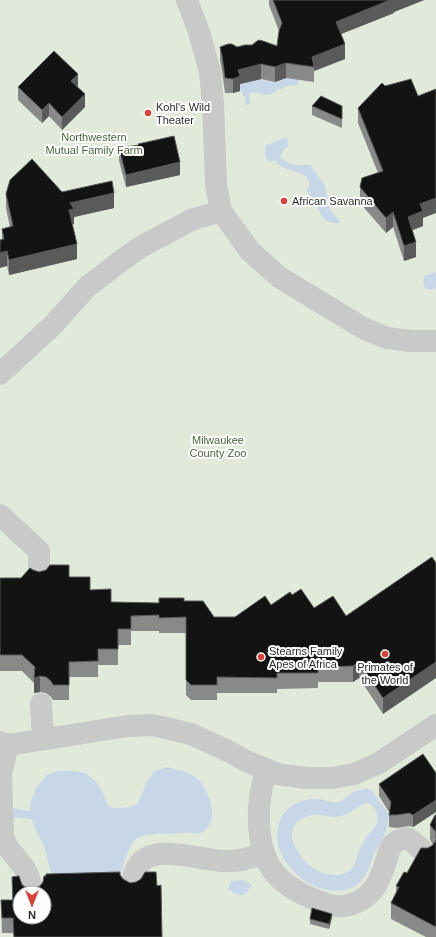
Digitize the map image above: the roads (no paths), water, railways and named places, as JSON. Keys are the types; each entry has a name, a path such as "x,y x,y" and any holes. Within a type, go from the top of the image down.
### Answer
{"street":[{"path":"188,0 210,72 213,104 216,185 221,211 250,251 278,276 363,328 387,338 410,341 436,341"},
{"path":"0,374 52,326 87,287 121,261 139,248 192,220 221,211"},
{"path":"0,515 39,551 39,575"},
{"path":"41,704 43,739"},
{"path":"31,885 27,872 5,843 1,828 1,774 4,743 43,739 128,726 154,725 192,734 246,761 277,774 306,778 332,778 354,774 379,763 436,725"},
{"path":"266,769 260,800 259,824 263,853 273,871 285,884 304,895 338,907 350,905 370,895 379,880 388,853 393,844 400,839 407,838 424,852"},
{"path":"132,886 135,870 140,863 156,854 166,853 201,859 237,861 263,853"}],"water":[{"path":"286,78 299,79 298,84 295,86 287,86 267,95 255,92 249,93 250,104 245,105 245,97 243,96 239,84 261,79 275,82"},
{"path":"287,137 288,146 284,149 280,157 294,165 310,164 325,186 330,210 340,221 338,223 325,220 319,211 316,202 312,200 307,190 310,184 306,176 280,166 275,160 271,162 266,159 265,146"},
{"path":"436,272 436,288 430,290 425,288 423,282 425,276"},
{"path":"167,767 182,771 199,780 211,803 212,818 210,823 201,833 155,834 137,838 131,845 124,862 121,877 58,879 50,870 44,845 31,819 12,817 0,806 30,811 31,801 36,788 47,775 58,771 74,771 86,773 96,782 103,793 107,804 113,808 130,807 138,803 147,781 155,771"},
{"path":"362,789 372,791 389,814 384,835 365,876 356,886 343,890 330,890 318,887 305,881 294,872 286,862 280,850 277,837 282,816 294,804 302,801 321,799 337,802 343,800 355,791","holes":["368,803 376,811 377,824 365,839 359,850 355,863 349,871 339,875 323,873 304,860 294,844 292,835 293,827 298,821 312,815 333,817 345,815"]},
{"path":"244,880 252,885 244,895 238,895 228,889 231,881"}],"place":[{"name":"Kohl's Wild Theater","path":"148,113"},
{"name":"African Savanna","path":"284,201"},
{"name":"Primates of the World","path":"385,654"},
{"name":"Stearns Family Apes of Africa","path":"261,657"}],"park label":[{"name":"Northwestern Mutual Family Farm","path":"94,143"},
{"name":"Milwaukee County Zoo","path":"218,446"}]}
